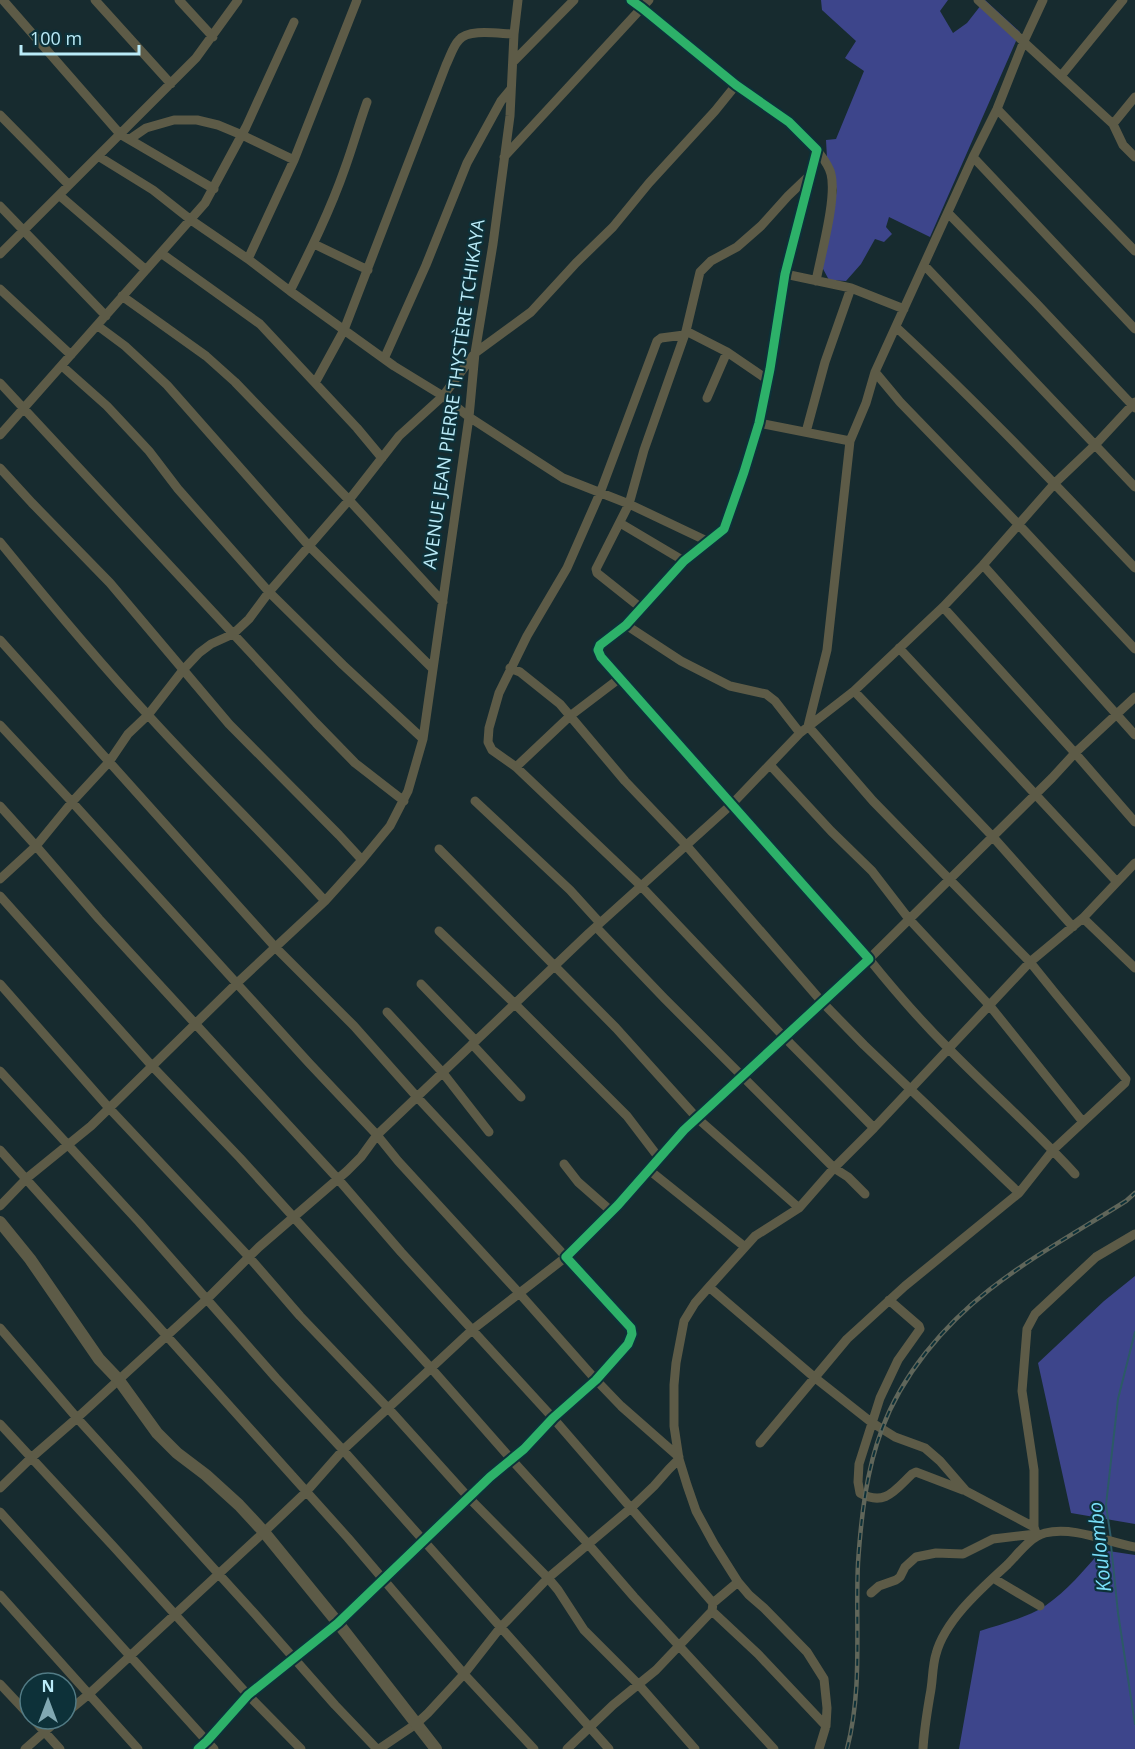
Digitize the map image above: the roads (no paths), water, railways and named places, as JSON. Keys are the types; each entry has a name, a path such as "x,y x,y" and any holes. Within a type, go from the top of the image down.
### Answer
{"street":[{"path":"3,0 120,134 214,189"},
{"path":"95,0 171,84"},
{"path":"179,0 213,37"},
{"path":"0,254 196,58 238,0"},
{"path":"248,259 294,160 357,0"},
{"name":"AVENUE JEAN PIERRE THYSTÈRE TCHIKAYA","path":"0,1206 27,1179 109,1108 325,901 390,826 404,801 423,738 470,417 476,353 510,116 518,0"},
{"path":"513,62 574,0"},
{"path":"631,0 736,85 789,122 825,160 831,174 832,196 816,281"},
{"path":"504,157 649,0"},
{"path":"978,0 1113,124 1124,145 1135,157"},
{"path":"808,726 827,650 850,441 866,403 875,372 973,157 997,110 1043,0"},
{"path":"1061,76 1123,0"},
{"path":"0,435 205,203 242,135 294,22"},
{"path":"315,383 344,330 446,65 459,39 466,34 475,33 514,34"},
{"path":"0,879 36,846 109,762 128,734 148,715 198,653 233,634 249,619 269,592 349,500 399,436 443,396 476,353 531,312 613,227 736,85"},
{"path":"384,359 468,163 501,101 511,89"},
{"path":"1113,124 1135,97"},
{"path":"290,291 314,244 346,168 367,102"},
{"path":"997,110 1135,251"},
{"path":"0,115 69,185"},
{"path":"130,139 146,128 174,120 197,120 218,125 294,160"},
{"path":"817,150 785,274 759,423 724,529 684,561 626,625 600,645 598,650 601,657 869,959 907,1005 948,1049 1075,1174"},
{"path":"98,156 153,190 384,359 443,396 470,417 563,478 628,504 707,541"},
{"path":"973,157 1135,329"},
{"path":"641,608 597,573 597,566 628,504 644,450 685,333 700,272 711,261 737,248 810,175"},
{"path":"59,195 146,270"},
{"path":"0,206 106,316"},
{"path":"0,1488 207,1299 292,1217 338,1179 361,1157 377,1135 442,1072 598,925 732,804 800,733 854,691 943,608 1055,483 1134,405 948,213"},
{"path":"314,244 368,270"},
{"path":"161,253 260,324 382,458"},
{"path":"924,265 1135,487"},
{"path":"785,274 852,288 904,309"},
{"path":"806,432 825,362 852,288"},
{"path":"0,289 71,356"},
{"path":"122,296 206,356 235,381 443,602"},
{"path":"98,326 125,346 167,385 309,546 433,669"},
{"path":"896,327 953,380 1135,568"},
{"path":"768,380 727,352 685,333 657,341 600,493 567,568 527,636 499,693 489,728 488,742 492,750 516,767 641,886 874,1128"},
{"path":"707,398 727,352"},
{"path":"62,366 107,406 142,444 178,489 269,592 343,665 423,738"},
{"path":"875,372 900,402 1135,649"},
{"path":"0,383 355,763 404,801"},
{"path":"759,423 850,441"},
{"path":"0,468 110,584 229,723 362,860"},
{"path":"620,523 684,561"},
{"path":"0,542 148,715 325,901"},
{"path":"983,565 1135,735"},
{"path":"943,608 1135,822"},
{"path":"626,625 681,661 730,686 766,694 775,701 800,733"},
{"path":"0,640 276,948 354,1026 631,1328 632,1334 628,1344 596,1380 554,1418 525,1449 511,1459 423,1540 338,1623 248,1695 211,1745 198,1749"},
{"path":"899,648 1117,882"},
{"path":"510,668 539,686 560,704 625,781 686,845 822,1002 1018,1193"},
{"path":"516,767 570,716 620,678"},
{"path":"854,691 993,837 1073,927"},
{"path":"78,1703 264,1533 306,1492 343,1450 472,1330 566,1257 684,1130 869,959 1075,753 1135,697"},
{"path":"0,725 377,1135 596,1380 621,1406 679,1458"},
{"path":"760,1443 847,1339 889,1300 1018,1193 1053,1150 1125,1083 1126,1079 1030,962 873,801 808,726"},
{"path":"770,765 831,831 872,871 909,919 990,1006 1083,1122"},
{"path":"476,801 570,890 598,925 664,998 834,1168 866,1194"},
{"path":"0,806 99,919 554,1418 713,1607 826,1726"},
{"path":"439,849 616,1028 697,1118 799,1208"},
{"path":"819,1749 826,1726 824,1679 807,1652 738,1582 696,1511 679,1458 674,1425 676,1363 684,1321 695,1303 745,1247 763,1230 799,1208 834,1168 1030,962 1083,918 1135,863"},
{"path":"0,896 152,1066 240,1158 431,1368 679,1647 774,1749"},
{"path":"1083,918 1135,968"},
{"path":"439,931 627,1116 659,1158"},
{"path":"0,984 109,1108 249,1257 300,1316 388,1408 469,1498 548,1578 584,1630 639,1685 695,1749"},
{"path":"421,984 521,1097"},
{"path":"387,1012 442,1072 489,1132"},
{"path":"0,1071 343,1450 609,1749"},
{"path":"0,1150 383,1578 464,1674 534,1749"},
{"path":"564,1164 578,1182 611,1211"},
{"path":"649,1170 745,1247"},
{"path":"0,1222 30,1259 99,1359 118,1379 157,1433 177,1453 239,1505 264,1533 338,1623 436,1749"},
{"path":"923,1749 936,1652 941,1642 953,1623 1035,1532 1034,1470 1022,1391 1027,1329 1035,1314 1096,1257 1135,1234"},
{"path":"709,1287 814,1377 871,1422 895,1437 925,1448 940,1461 966,1491"},
{"path":"889,1300 920,1326 920,1329 898,1360 871,1422 859,1464 860,1493 871,1500 887,1496 916,1472 966,1491 1035,1532"},
{"path":"0,1328 217,1574 335,1705 378,1749 416,1724 464,1674 500,1629 548,1578 631,1508 679,1458"},
{"path":"0,1424 248,1695 301,1749"},
{"path":"0,1512 211,1745"},
{"path":"871,1593 879,1586 900,1577 905,1567 916,1557 936,1553 963,1554 993,1539 1035,1532 1066,1532 1135,1547"},
{"path":"993,1578 1041,1606"},
{"path":"567,1749 679,1647 738,1582"},
{"path":"0,1595 138,1749"},
{"path":"0,1684 18,1704"},
{"path":"25,1749 44,1731 60,1749"}],"waterway":[{"name":"Koulombo","path":"1111,1539 1106,1505 1118,1399 1135,1332"},
{"name":"Koulombo","path":"1111,1545 1118,1613 1135,1724"}],"railway":[{"path":"847,1749 857,1680 858,1563 863,1512 876,1445 890,1409 926,1353 972,1304 1022,1266 1126,1201 1135,1193"}]}
